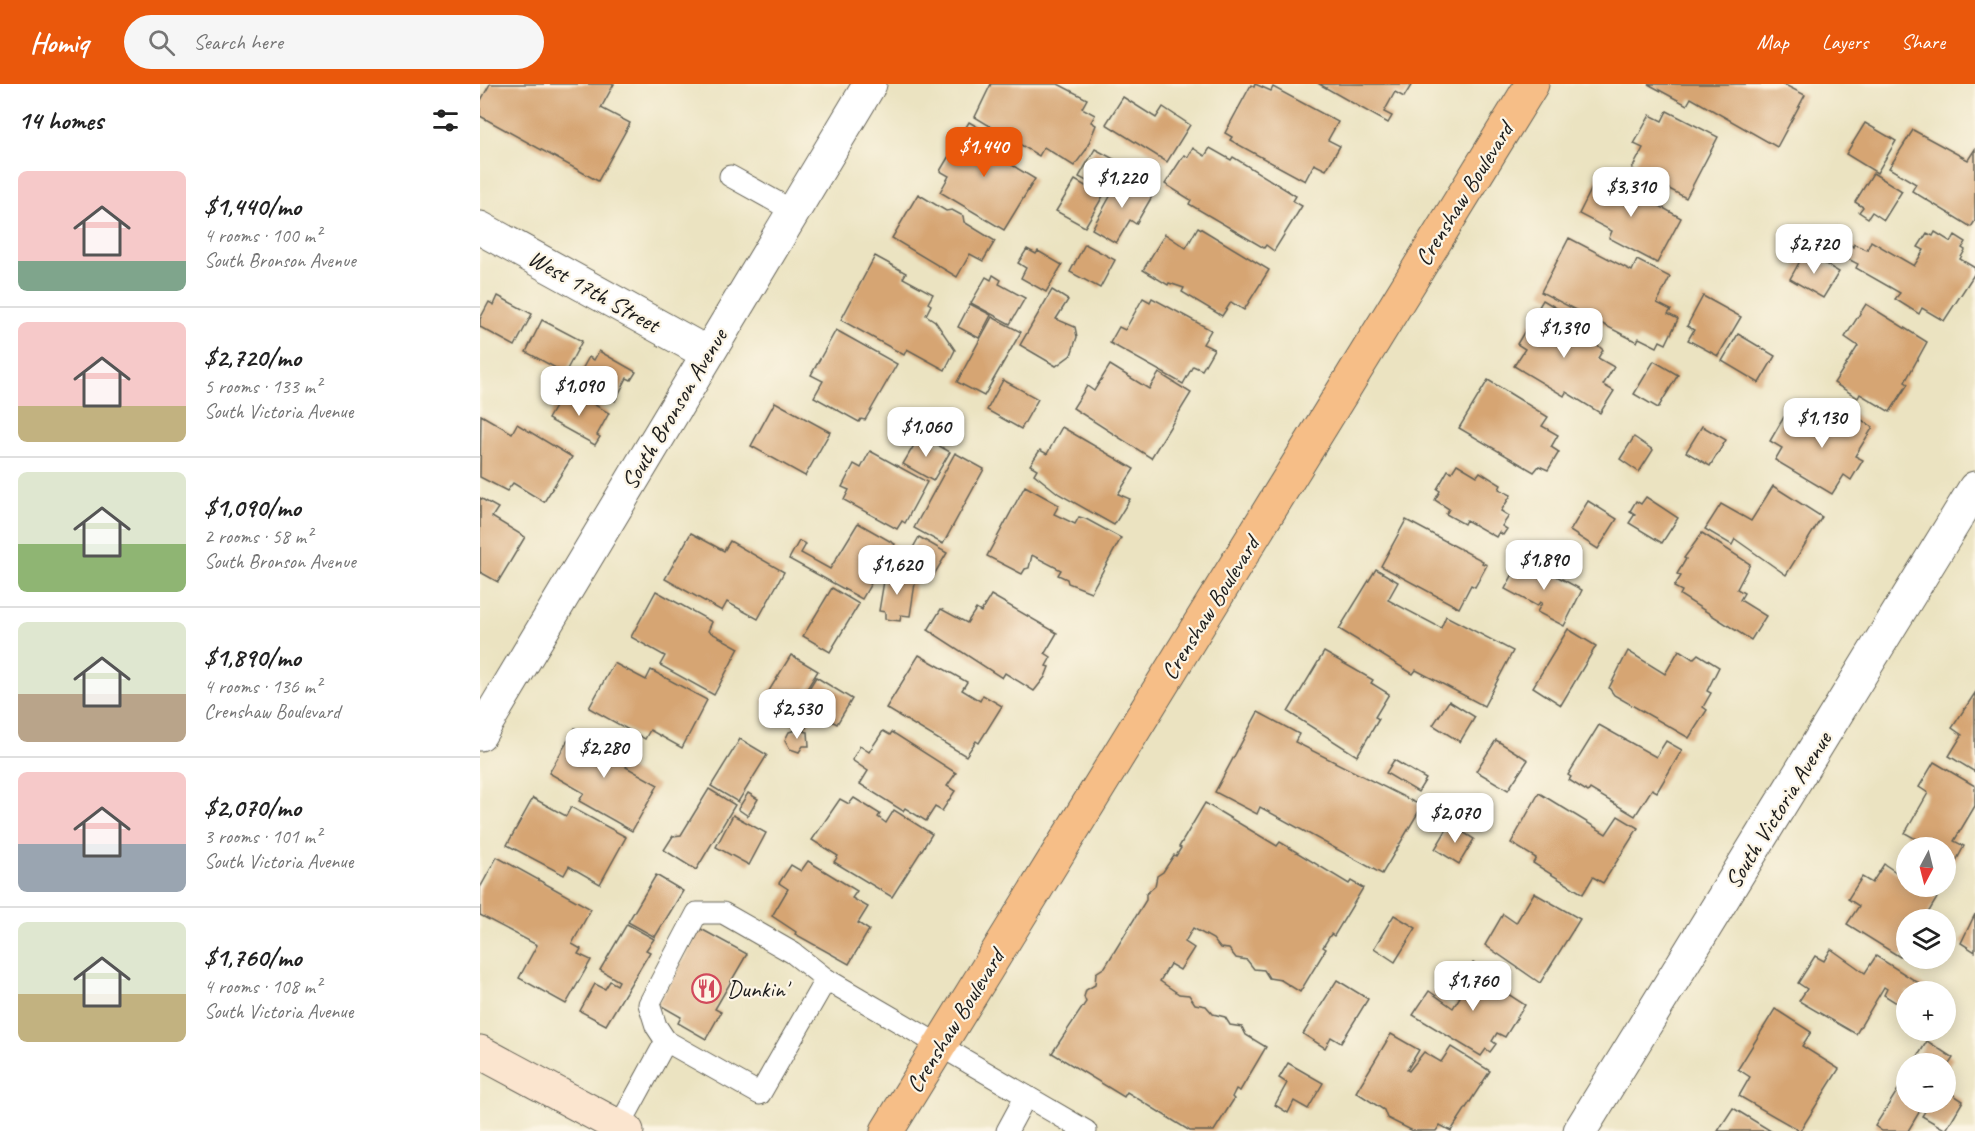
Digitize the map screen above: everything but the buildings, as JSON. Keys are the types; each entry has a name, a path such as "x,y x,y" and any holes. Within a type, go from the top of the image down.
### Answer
{"main road":[{"name":"Crenshaw Boulevard","path":"888,1131 1532,84"},
{"path":"480,1052 623,1129"}],"street":[{"name":"South Bronson Avenue","path":"480,734 870,84"},
{"name":"West 17th Street","path":"480,228 707,353"},
{"name":"South Victoria Avenue","path":"1580,1131 1975,488"}],"lane":[{"path":"730,176 793,211"},
{"path":"826,979 760,1094 666,1041 656,1026 649,1004 697,913 723,913 793,953 826,979 1086,1131"},
{"path":"623,1129 666,1041"},
{"path":"1007,1131 1026,1096"}],"place":[{"name":"Dunkin'","path":"706,989"}]}
